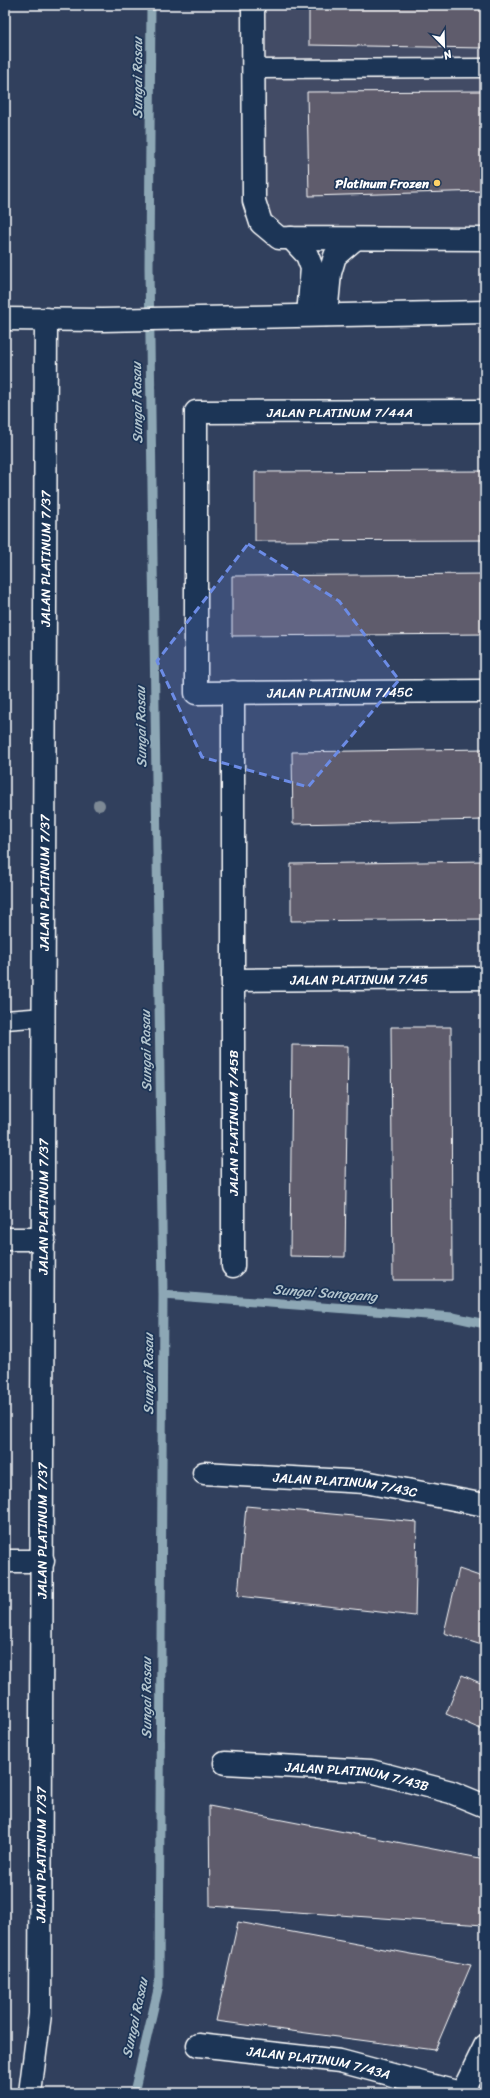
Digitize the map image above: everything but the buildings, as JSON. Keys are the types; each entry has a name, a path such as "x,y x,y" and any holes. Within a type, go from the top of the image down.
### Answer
{"street":[{"path":"253,5 252,69 254,201 261,223 279,238 485,239"},
{"path":"291,238 307,255 312,268 317,315"},
{"path":"317,315 336,256 355,239"},
{"path":"5,319 102,320 485,312"},
{"name":"JALAN PLATINUM 7/37","path":"30,2093 40,2014 45,1016 46,319"},
{"name":"JALAN PLATINUM 7/44A","path":"196,692 196,412 485,411"},
{"name":"JALAN PLATINUM 7/45C","path":"196,692 485,691"},
{"name":"JALAN PLATINUM 7/45B","path":"233,692 233,1266"},
{"name":"JALAN PLATINUM 7/45","path":"233,980 485,978"},
{"path":"5,1239 44,1239"},
{"name":"JALAN PLATINUM 7/43C","path":"204,1473 365,1482 485,1505"},
{"path":"5,1561 43,1561"},
{"name":"JALAN PLATINUM 7/43B","path":"225,1763 371,1771 451,1792 485,1806"},
{"name":"JALAN PLATINUM 7/43A","path":"198,2046 340,2061 461,2093"},
{"path":"461,2093 485,2046"}],"lane":[{"path":"252,69 485,68"},
{"path":"5,1020 45,1016"}],"highlighted area":[{"path":"248,544 339,601 399,680 308,787 202,757 157,661"}],"shaded area":[{"path":"266,5 485,5 485,226 287,227 272,217 264,197"}],"waterway":[{"name":"Sungai Rasau","path":"134,2093 159,1985 163,1295 149,267 151,5"},
{"name":"Sungai Sanggang","path":"163,1295 453,1317 485,1324"}],"place":[{"name":"Platinum Frozen","path":"437,183"}]}
